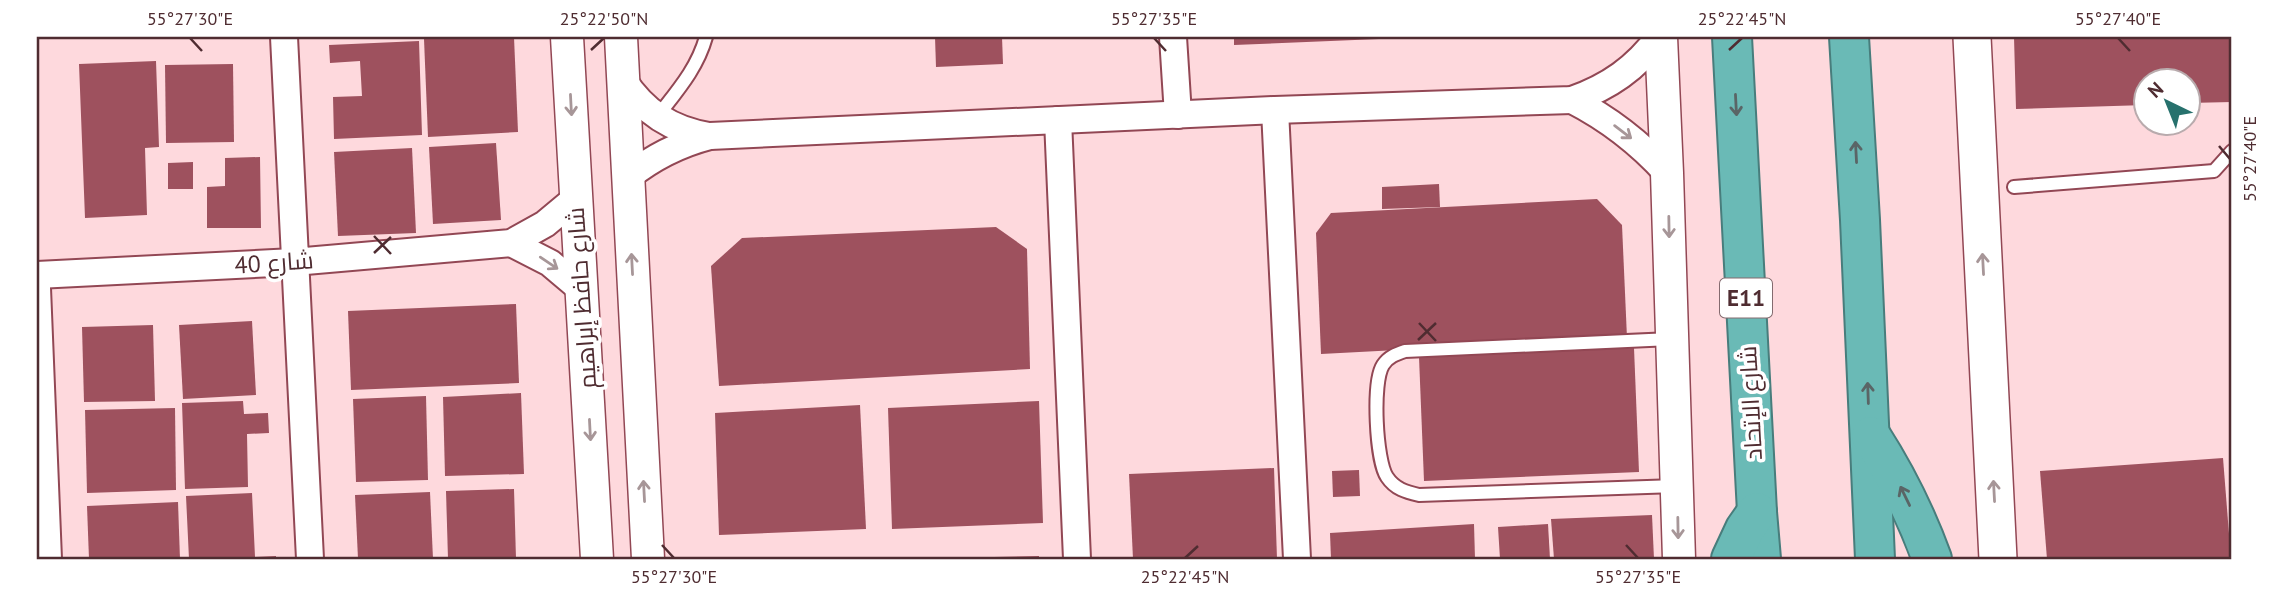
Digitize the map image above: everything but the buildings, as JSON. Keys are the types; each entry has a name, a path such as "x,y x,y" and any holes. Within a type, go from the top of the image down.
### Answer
{"highway":[{"name":"شارع الإتحاد","path":"1732,37 1761,559"},
{"path":"1849,37 1875,559"},
{"path":"1870,433 1899,483 1932,559"},
{"path":"1731,559 1745,529 1757,512"}],"main road":[{"path":"1972,37 1997,559"}],"street":[{"path":"284,37 310,559"},
{"name":"شارع حافظ إبراهيم","path":"567,37 597,559"},
{"name":"شارع حافظ إبراهيم","path":"621,37 648,559"},
{"path":"1173,37 1178,115"},
{"path":"623,80 632,94 657,117 691,133 710,136 1275,110 1572,100 1593,93 1622,75 1647,53 1660,37"},
{"path":"1660,37 1679,559"},
{"path":"1572,100 1599,114 1624,132 1647,151 1667,173"},
{"path":"1275,110 1297,559"},
{"path":"1058,120 1077,559"},
{"path":"628,177 642,165 675,147 710,136"},
{"name":"شارع 40","path":"37,275 294,262 511,243 545,224 575,199"},
{"path":"511,243 550,263 582,290"},
{"path":"37,288 44,549"}],"lane":[{"path":"657,117 697,63 706,37"},
{"path":"2014,187 2214,171 2232,151"},
{"path":"1671,339 1405,351 1393,355 1383,364 1378,376 1377,399 1380,461 1385,475 1393,485 1406,492 1419,495 1678,486"}]}
